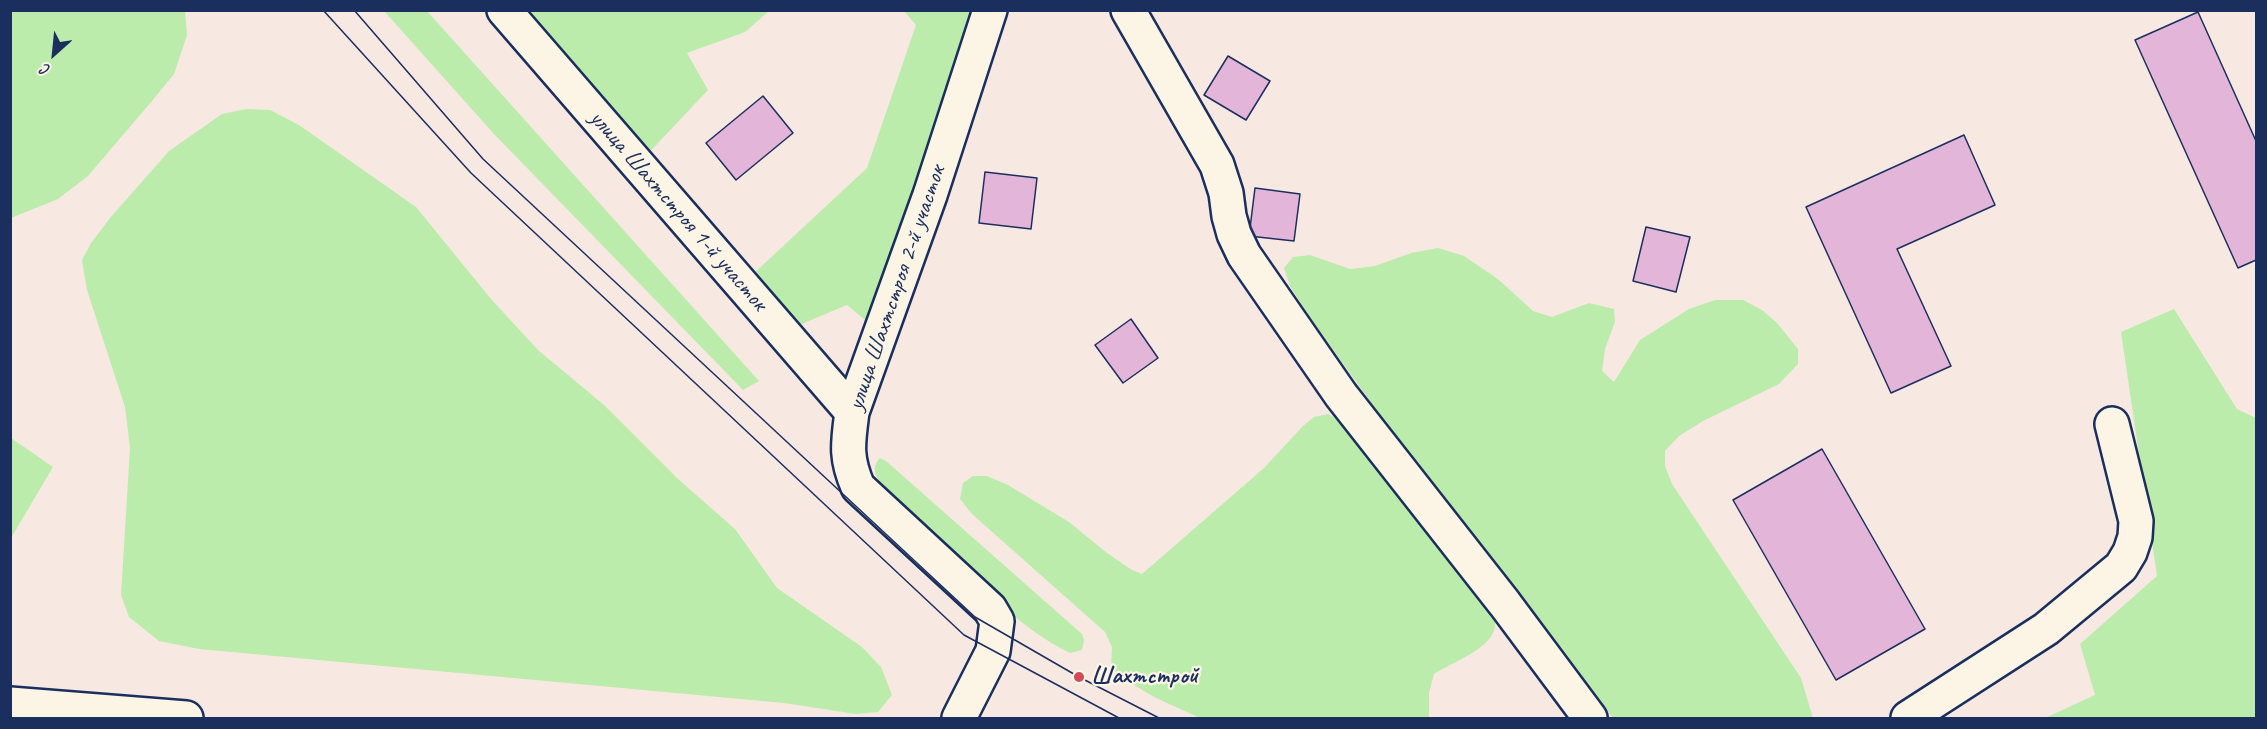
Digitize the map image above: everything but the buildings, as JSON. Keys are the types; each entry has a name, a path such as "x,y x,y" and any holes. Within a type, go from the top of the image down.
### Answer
{"street":[{"name":"улица Шахтстроя 1-й участок","path":"504,10 852,412"},
{"name":"улица Шахтстроя 2-й участок","path":"959,718 993,651 997,621 990,609 858,487 849,467 848,445 852,412 930,195 990,10"},
{"path":"1128,10 1217,165 1226,194 1234,234 1244,255 1341,395 1505,604 1590,718"},
{"path":"1908,718 2046,629 2121,567 2130,552 2135,537 2136,521 2112,424"},
{"path":"10,704 186,718"}],"green space":[{"path":"10,11 185,11 187,35 174,74 88,176 58,199 11,218"},
{"path":"384,11 427,11 759,381 743,390 494,134"},
{"path":"507,11 769,11 745,32 687,53 708,90 642,160"},
{"path":"904,11 970,11 870,324 847,305 792,328 751,276 867,168 916,25"},
{"path":"246,109 270,110 299,125 416,207 491,299 538,350 604,405 678,479 735,529 777,588 862,647 881,667 892,695 878,712 856,714 784,703 199,649 159,641 129,617 121,595 130,448 125,407 87,290 82,260 91,243 110,218 169,151 222,114"},
{"path":"1438,248 1464,256 1498,279 1533,311 1552,317 1589,303 1614,309 1615,322 1605,349 1602,371 1614,382 1640,340 1689,309 1715,300 1743,300 1762,310 1777,323 1798,349 1798,364 1779,384 1703,421 1679,436 1665,451 1665,466 1672,484 1801,678 1813,718 1613,718 1388,426 1308,315 1290,286 1284,268 1293,257 1310,255 1350,269 1375,266 1411,253"},
{"path":"2174,309 2237,409 2256,418 2256,718 2045,718 2095,695 2080,644 2157,576 2121,332"},
{"path":"1328,414 1341,421 1484,600 1494,617 1495,627 1484,644 1434,674 1429,693 1429,718 1200,718 1156,698 1115,674 1111,667 1112,647 1105,632 972,514 960,499 963,483 973,476 987,476 1008,485 1069,522 1107,553 1142,574 1264,468 1303,426 1314,417"},
{"path":"11,438 53,467 11,538"},
{"path":"880,458 1082,634 1084,640 1082,650 1070,653 1034,632 1002,606 886,490 875,472"}],"tram line":[{"path":"323,10 471,173 964,635 1119,718"},
{"path":"354,10 483,159 975,617 1079,677 1159,718"}],"place":[{"name":"Шахтстрой","path":"1079,677"}]}
